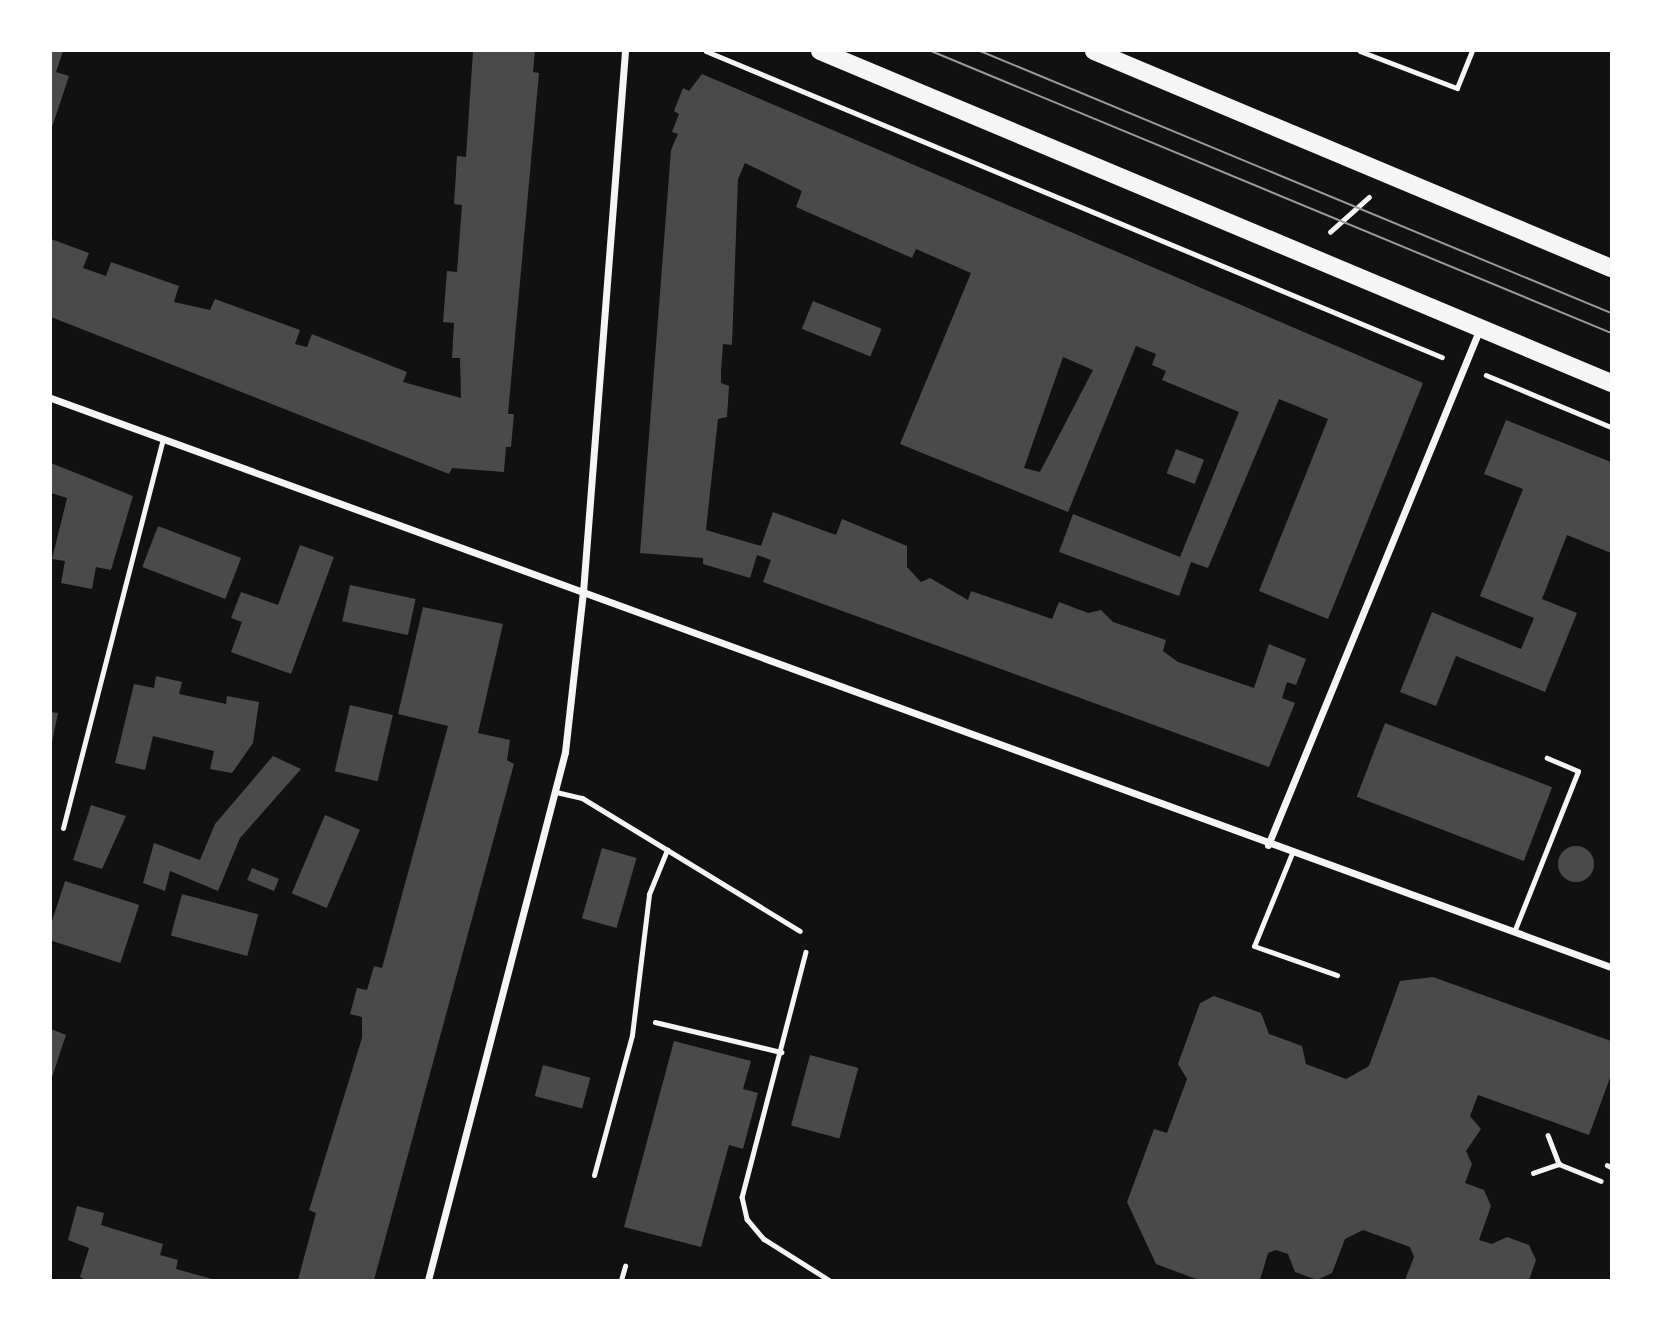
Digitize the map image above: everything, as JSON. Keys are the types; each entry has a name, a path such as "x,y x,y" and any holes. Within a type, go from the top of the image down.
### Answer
{"main road":[{"path":"820,51 1611,383"},
{"path":"1094,51 1611,268"}],"street":[{"path":"428,1280 556,792 583,592 625,51"},
{"path":"1268,845 1480,328"},
{"path":"51,398 1268,845 1611,967"}],"lane":[{"path":"63,828 163,439"},
{"path":"1514,932 1578,771 1547,758"},
{"path":"556,792 582,798 800,932"},
{"path":"594,1175 634,1018 649,894 667,850"},
{"path":"1292,853 1254,946 1337,975"},
{"path":"621,1280 625,1266"}],"path":[{"path":"706,51 1611,427"},
{"path":"1360,51 1457,88 1472,51"},
{"path":"1324,307 1353,242 1329,231 1371,194 1347,184 1356,162"},
{"path":"800,932 806,958 745,1208 764,1239 829,1280"},
{"path":"634,1018 781,1052"},
{"path":"1548,1135 1559,1164"},
{"path":"1533,1173 1559,1164 1601,1181"}],"building":[{"path":"51,51 63,51 56,72 69,76 51,130"},
{"path":"473,51 535,51 533,72 539,73 508,414 514,414 511,447 506,447 504,472 452,468 449,474 51,317 51,239 89,253 83,268 106,276 111,262 179,286 174,302 210,310 215,299 300,330 295,344 307,347 312,334 407,372 403,382 461,398 460,358 452,358 454,323 443,322 447,271 457,272 462,205 454,204 457,156 466,157"},
{"path":"702,74 1423,383 1328,619 1259,591 1328,419 1279,399 1208,568 1191,562 1179,596 1059,552 1073,514 1180,557 1239,412 1162,380 1166,371 1152,365 1156,354 1136,346 1068,512 900,444 971,273 916,249 912,258 796,207 802,191 745,163 738,179 732,345 723,344 721,371 721,383 729,386 727,417 718,419 706,530 761,546 773,512 836,535 842,519 907,546 907,567 921,582 930,578 968,600 971,591 1052,619 1059,602 1088,613 1101,610 1113,622 1166,640 1163,651 1178,662 1254,688 1269,644 1306,659 1296,685 1287,682 1282,698 1295,703 1269,767 763,582 771,560 757,555 750,578 703,564 703,558 640,553 671,150 678,134 672,132 679,114 674,111 683,88 689,91","holes":["1063,357 1093,370 1040,472 1024,468"]},
{"path":"813,301 882,329 870,357 802,329"},
{"path":"1506,420 1611,462 1611,553 1567,535 1542,599 1577,613 1545,692 1456,656 1436,706 1400,692 1432,612 1521,649 1534,618 1480,596 1523,489 1484,474"},
{"path":"1176,449 1204,460 1195,484 1167,473"},
{"path":"51,463 133,496 111,570 96,567 92,589 61,583 65,561 52,559 67,498 51,493"},
{"path":"158,526 241,558 225,599 142,567"},
{"path":"300,545 334,557 291,674 231,652 242,622 231,618 241,592 278,605"},
{"path":"350,585 416,599 408,635 342,621"},
{"path":"423,607 503,624 478,733 510,740 507,760 514,764 374,1280 298,1280 316,1213 309,1210 362,1038 362,1017 350,1014 357,988 367,990 374,966 382,968 448,726 398,714"},
{"path":"156,676 182,682 179,694 226,704 227,696 259,702 253,743 232,773 210,769 214,751 153,736 145,770 115,763 134,684 154,688"},
{"path":"350,705 393,715 378,781 335,771"},
{"path":"51,712 58,713 52,742 51,742"},
{"path":"1385,723 1552,787 1524,861 1357,797"},
{"path":"273,756 301,769 240,838 218,891 170,871 165,891 143,883 154,843 200,860 215,824"},
{"path":"91,805 126,816 102,869 73,860"},
{"path":"325,815 360,830 327,908 292,893"},
{"path":"1576,846 1589,851 1594,864 1589,877 1576,882 1563,877 1558,864 1563,851"},
{"path":"602,848 637,858 616,928 582,918"},
{"path":"252,868 279,879 274,891 247,880"},
{"path":"65,881 139,905 120,963 51,941 51,924"},
{"path":"182,894 258,914 247,956 171,936"},
{"path":"1433,977 1611,1041 1611,1075 1589,1135 1478,1095 1470,1116 1481,1129 1466,1151 1472,1164 1465,1183 1484,1190 1491,1206 1479,1240 1492,1244 1507,1237 1529,1245 1536,1260 1529,1280 1405,1280 1414,1257 1410,1247 1363,1230 1345,1239 1332,1273 1317,1280 1295,1272 1288,1254 1276,1250 1268,1253 1260,1280 1199,1280 1156,1264 1127,1202 1154,1129 1167,1133 1187,1079 1178,1064 1200,1003 1214,996 1261,1013 1269,1034 1302,1046 1306,1064 1346,1079 1369,1066 1400,981"},
{"path":"51,1029 66,1035 51,1080"},
{"path":"674,1041 751,1061 743,1089 758,1093 743,1149 729,1145 701,1247 624,1227"},
{"path":"810,1055 858,1068 839,1138 791,1126"},
{"path":"543,1065 590,1078 582,1109 535,1096"},
{"path":"77,1206 104,1213 101,1225 163,1244 160,1255 178,1260 176,1269 216,1280 86,1280 80,1277 89,1248 68,1240"}],"tram line":[{"path":"931,51 1611,333"},
{"path":"980,51 1611,313"}]}
